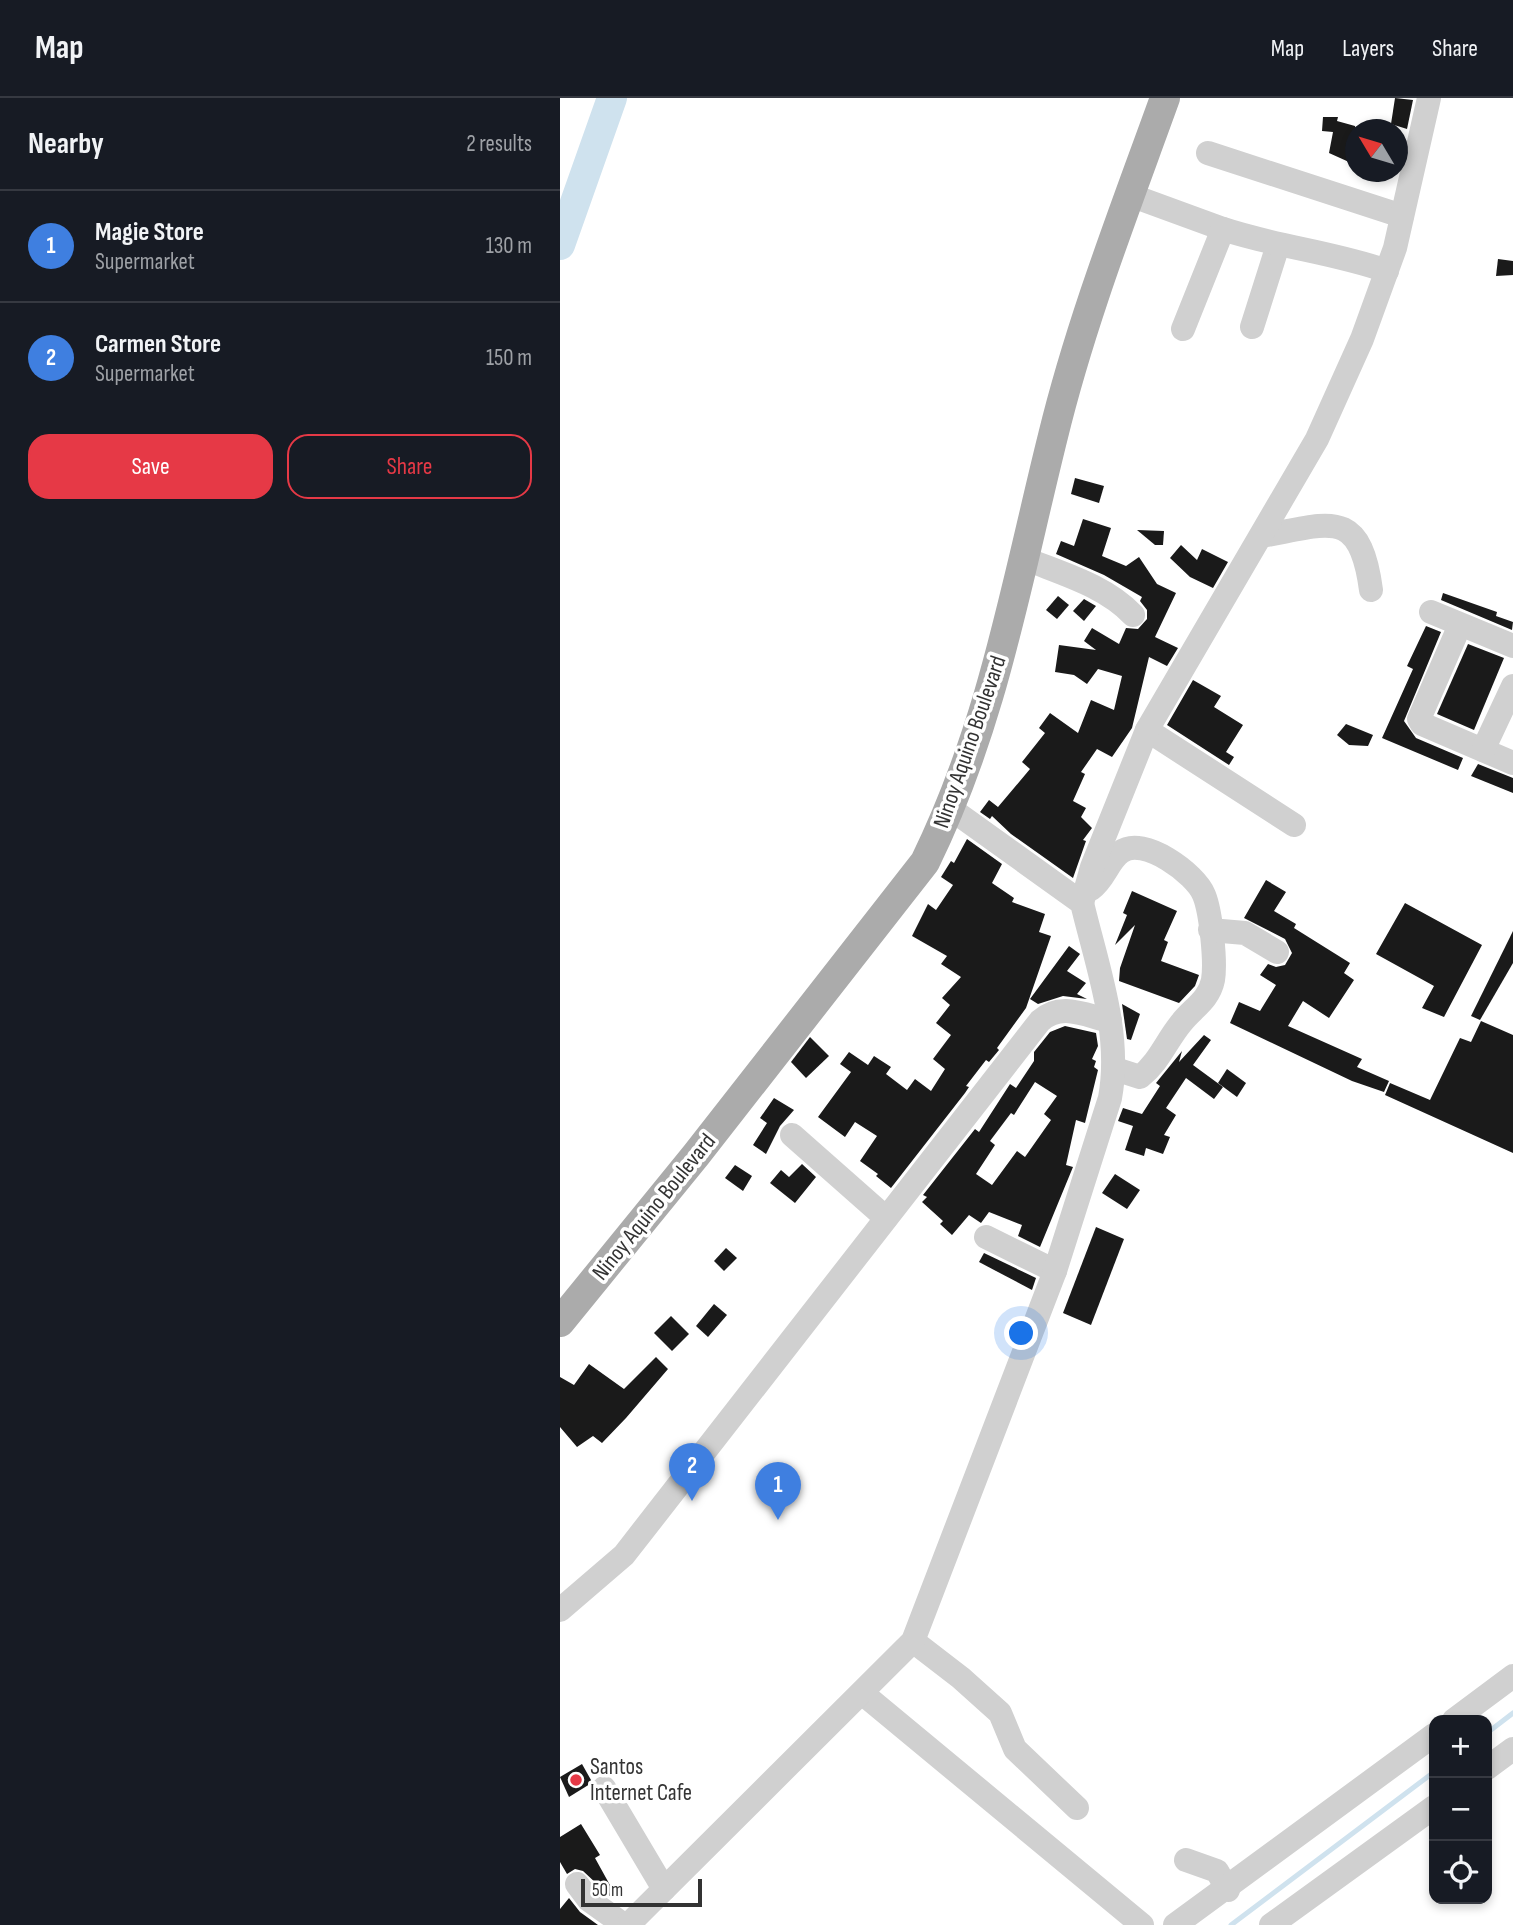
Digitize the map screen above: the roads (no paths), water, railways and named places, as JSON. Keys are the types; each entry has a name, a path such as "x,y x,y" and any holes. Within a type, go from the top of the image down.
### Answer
{"main road":[{"name":"Ninoy Aquino Boulevard","path":"560,1322 925,862 951,809 978,732 1026,559 1053,434 1130,195 1165,98"}],"street":[{"path":"577,1884 589,1900 626,1925 914,1642 1055,1271 1110,1098 1115,1069 1110,1021 1084,897 1147,730 1317,439 1362,339 1387,271 1429,98"},
{"path":"1209,153 1402,216"},
{"path":"1130,195 1223,229 1278,245 1351,259 1387,271"},
{"path":"1183,329 1223,229"},
{"path":"1252,327 1278,245"},
{"path":"1262,536 1331,524 1352,534 1367,555 1371,590"},
{"path":"1026,559 1110,596 1133,615"},
{"path":"1431,612 1513,646"},
{"path":"1460,625 1419,719 1422,724 1513,762"},
{"path":"1483,750 1513,686"},
{"path":"1147,730 1294,825"},
{"path":"951,809 1084,897"},
{"path":"1084,897 1121,852 1134,847 1150,849 1177,866 1204,893 1210,930 1213,980 1203,1003 1182,1022 1156,1065 1140,1077 1115,1069"},
{"path":"1210,930 1245,933 1278,952"},
{"path":"560,1609 624,1555 1040,1021 1051,1011 1063,1009 1110,1021"},
{"path":"792,1135 886,1218"},
{"path":"986,1237 1055,1271"},
{"path":"914,1642 961,1678 1000,1713 1014,1749 1077,1808"},
{"path":"1461,1715 1513,1676"},
{"path":"862,1693 1142,1925"},
{"path":"1190,1921 1429,1739"},
{"path":"1492,1765 1513,1749"},
{"path":"604,1788 664,1889"},
{"path":"1271,1925 1429,1811"},
{"path":"1186,1860 1217,1871 1228,1890"}],"waterway":[{"path":"560,245 612,98"},
{"path":"1492,1729 1513,1713"},
{"path":"1231,1925 1429,1776"}],"place":[{"name":"Carmen Store","path":"692,1501"},
{"name":"Magie Store","path":"778,1520"},
{"name":"Santos Internet Cafe","path":"576,1780"}]}
